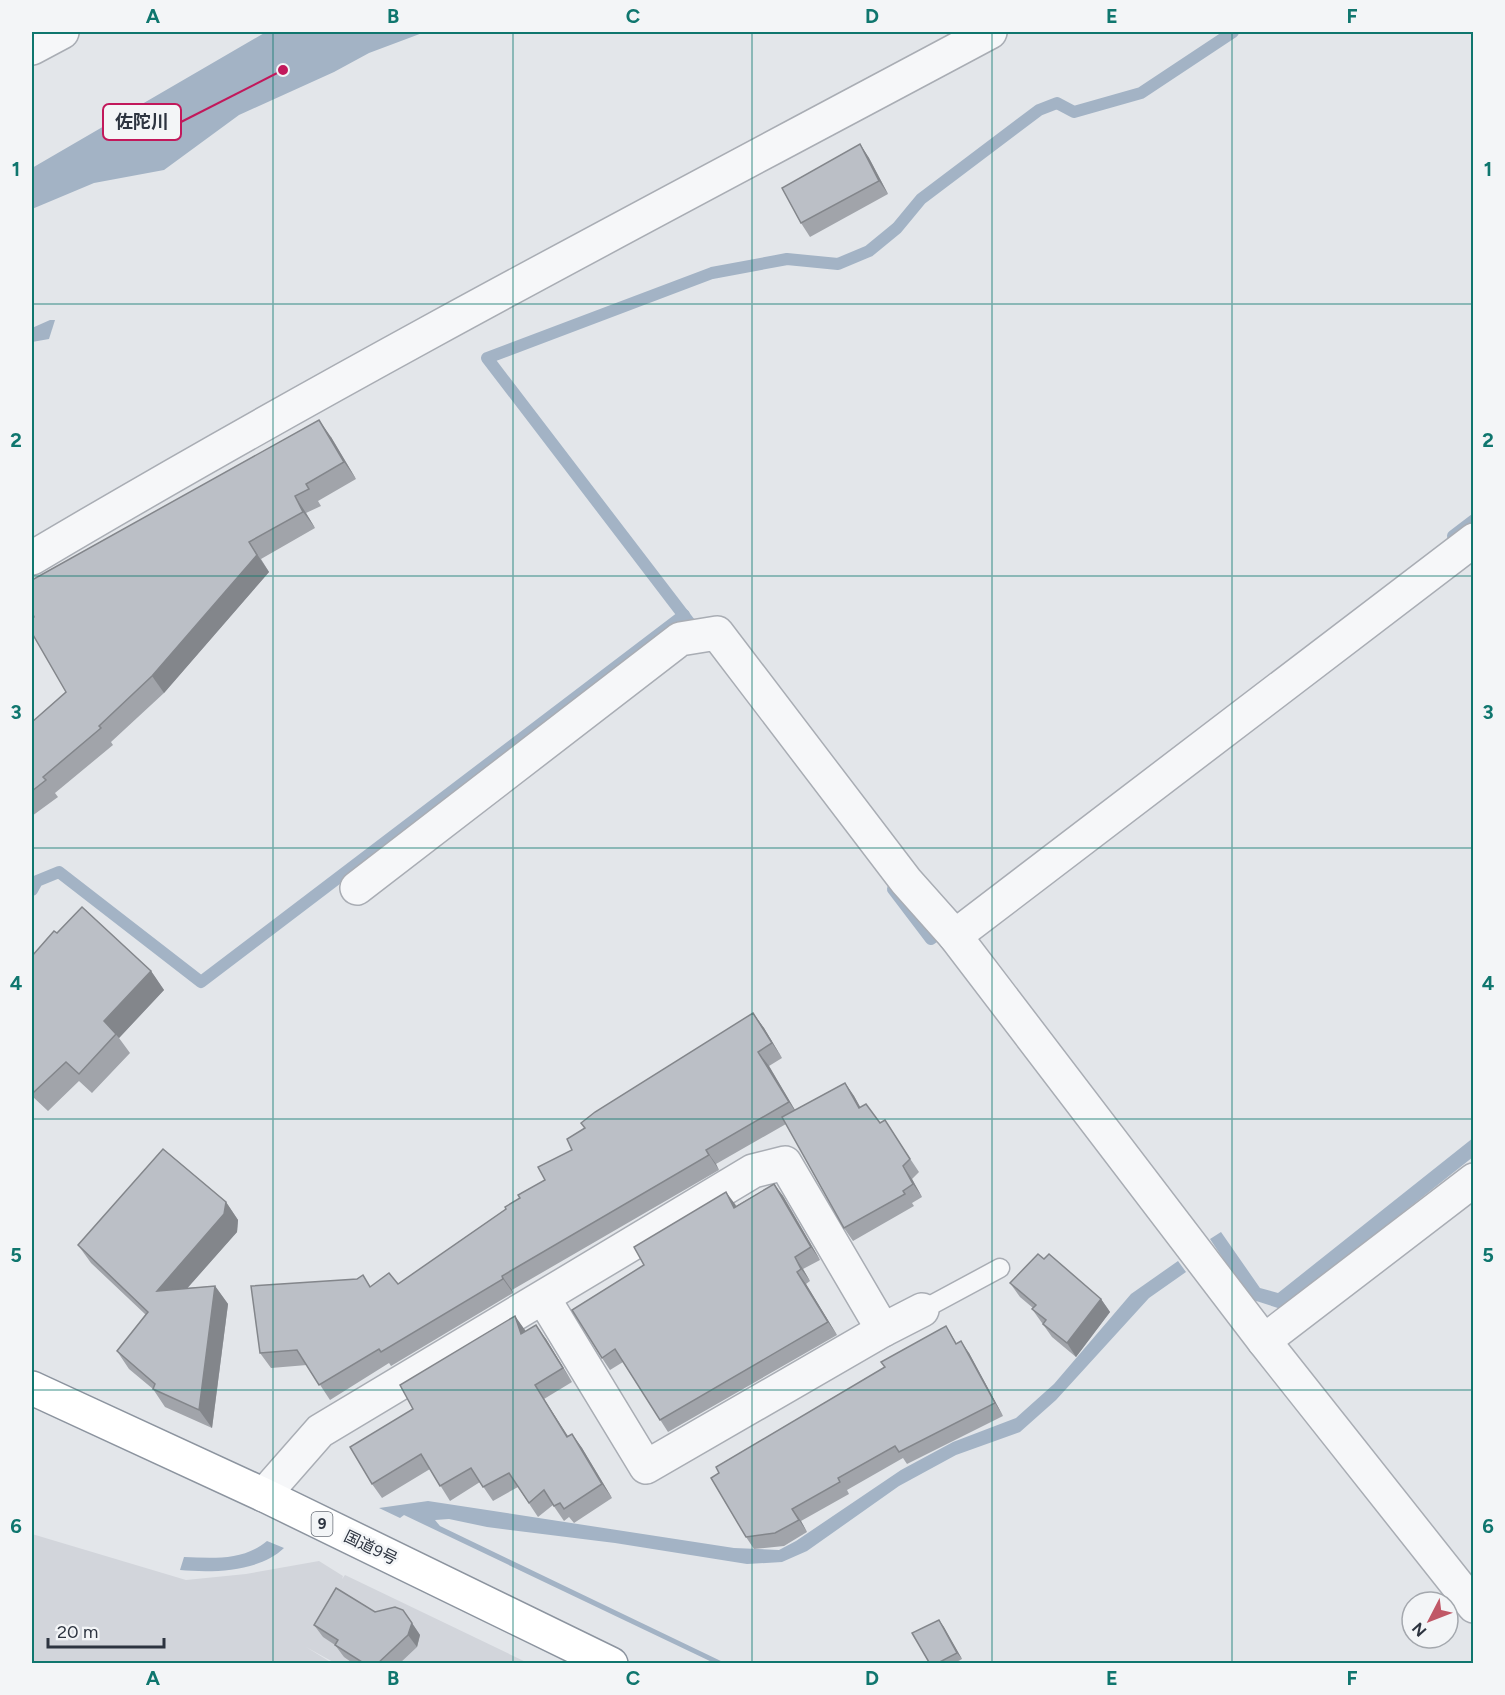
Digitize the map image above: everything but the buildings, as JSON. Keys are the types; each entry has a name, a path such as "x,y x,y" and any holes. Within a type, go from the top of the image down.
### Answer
{"highway":[{"name":"国道9号","path":"36,1396 264,1496 611,1664"}],"street":[{"path":"32,48 62,32"},
{"path":"32,558 197,460 990,32"},
{"path":"955,936 1473,540"},
{"path":"357,888 680,639 717,633 906,882 955,936 1264,1341 1473,1606"},
{"path":"264,1496 320,1431 544,1299 753,1171 785,1163 883,1330"},
{"path":"1264,1341 1473,1180"},
{"path":"544,1299 646,1467 883,1330 922,1310"}],"lane":[{"path":"922,1310 1000,1268"}],"shaded area":[{"path":"32,1534 186,1580 246,1574 319,1561 343,1576 342,1579 345,1575 528,1663 335,1663 306,1647 332,1663 32,1663"}],"water":[{"path":"266,32 425,32 369,53 334,72 239,115 164,170 94,183 32,209 32,168"},
{"path":"55,320 49,339 32,342 32,328"},
{"path":"1473,1138 1473,1157 1281,1309 1250,1299 1210,1239 1221,1232 1260,1288 1278,1293"},
{"path":"1178,1261 1186,1272 1149,1298 1056,1400 1020,1432 956,1455 899,1486 807,1551 782,1562 747,1564 615,1543 487,1527 449,1519 435,1520 440,1526 725,1663 714,1663 404,1515 400,1518 379,1508 428,1501 734,1548 779,1550 901,1470 953,1442 1016,1418 1054,1384 1131,1294"},
{"path":"267,1541 284,1548 262,1562 235,1569 180,1570 184,1557 217,1558 238,1555"}],"waterway":[{"path":"698,634 487,358 712,273 787,259 838,264 869,251 897,228 921,199 1039,110 1057,103 1074,112 1141,93 1233,32"},
{"path":"1453,536 1474,520"},
{"path":"32,890 37,881 59,872 201,982 684,615"},
{"path":"893,889 931,939 946,928"}],"place":[{"name":"佐陀川","path":"283,70"}]}
